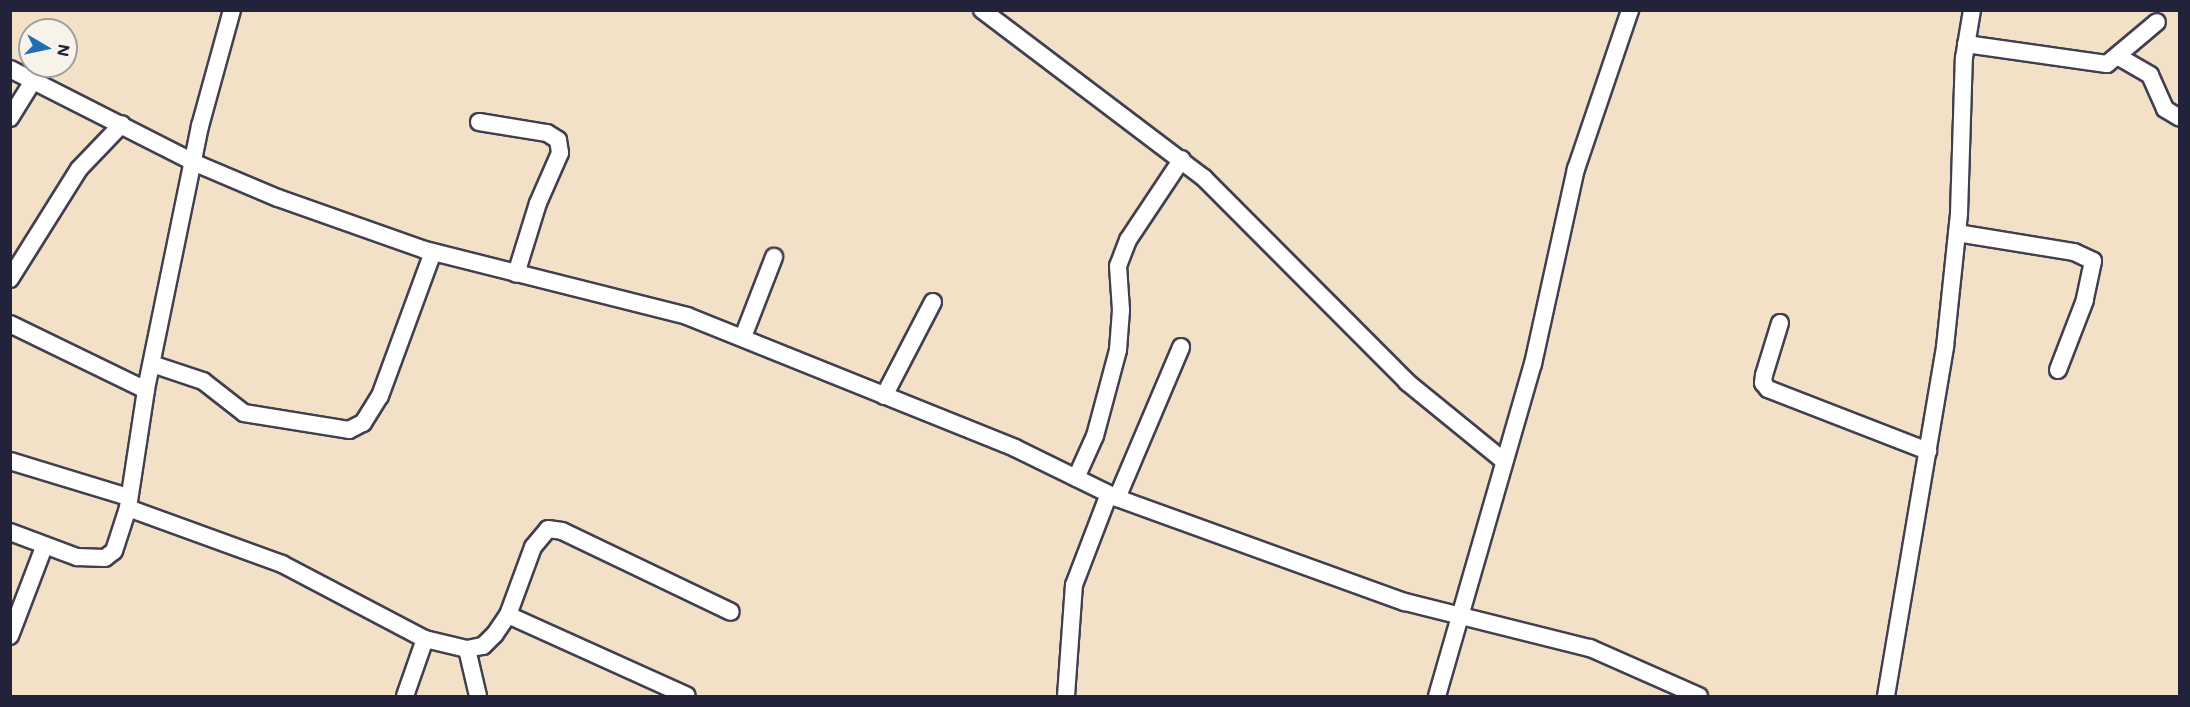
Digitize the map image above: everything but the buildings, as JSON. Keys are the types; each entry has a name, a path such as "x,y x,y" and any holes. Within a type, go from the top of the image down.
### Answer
{"street":[{"path":"10,532 44,547 86,559 105,558 114,551 128,503 146,390 195,163 200,126 232,10"},
{"path":"982,10 1182,159 1325,295 1407,382 1504,461"},
{"path":"1437,696 1533,364 1576,170 1630,10"},
{"path":"1886,696 1943,358 1957,233 1966,44 1972,10"},
{"path":"1966,44 2097,64 2119,57 2157,22"},
{"path":"2119,57 2150,75 2165,109 2180,118"},
{"path":"10,69 195,163 278,198 433,252 687,315 1015,448 1113,496 1360,587 1460,616 1590,648 1699,696"},
{"path":"10,118 33,81"},
{"path":"479,122 547,133 558,140 561,153 538,203 516,274"},
{"path":"10,279 79,169 122,124"},
{"path":"1076,478 1095,436 1118,350 1121,310 1118,266 1128,240 1182,159"},
{"path":"1957,233 2074,252 2093,261 2085,300 2058,370"},
{"path":"152,364 203,381 243,413 255,417 349,430 363,423 380,396 402,347 433,252"},
{"path":"743,337 774,257"},
{"path":"884,396 933,303"},
{"path":"1780,323 1764,375 1763,383 1768,389 1928,452"},
{"path":"10,324 146,390"},
{"path":"1066,696 1074,585 1181,346"},
{"path":"10,461 128,503 282,564 425,639 467,649 483,646 508,615 533,547 548,529 561,531 731,612"},
{"path":"10,636 44,547"},
{"path":"508,615 687,696"},
{"path":"405,696 425,639"},
{"path":"467,649 478,696"}]}
